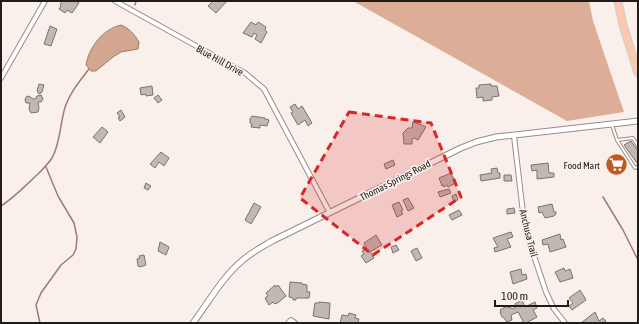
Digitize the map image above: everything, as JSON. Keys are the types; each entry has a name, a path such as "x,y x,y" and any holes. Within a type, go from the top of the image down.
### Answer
{"main road":[{"path":"618,1 623,25 638,73"}],"street":[{"path":"1,78 45,1"},
{"name":"Blue Hill Drive","path":"115,1 245,73 264,89 330,213"},
{"name":"Thomas Springs Road","path":"193,323 228,275 242,260 260,248 469,144 496,137 638,122"},
{"name":"Anchusa Trail","path":"514,136 526,232 546,292 554,309 565,323"},
{"path":"288,323 291,320 295,323"}],"lane":[{"path":"612,125 617,140 635,168 638,166"},
{"path":"617,140 633,138 638,146"}],"highlighted area":[{"path":"349,112 431,123 461,197 373,255 300,198"}],"shaded area":[{"path":"353,1 589,1 593,21 624,112 567,121"},
{"path":"121,25 136,37 139,42 138,49 121,52 96,71 91,71 86,65 94,45 108,30"}],"building":[{"path":"62,1 76,1 79,3 72,13 67,10 65,13 59,9"},
{"path":"213,1 226,2 216,13 208,6"},
{"path":"251,22 256,25 258,22 266,27 265,30 267,32 261,43 255,39 257,35 254,33 252,37 243,33"},
{"path":"50,26 57,29 51,46 44,44"},
{"path":"39,84 44,85 40,94 37,91"},
{"path":"491,84 491,86 497,86 499,96 492,97 492,100 483,101 483,97 477,98 476,88 479,88 479,85"},
{"path":"152,86 153,95 141,95 140,88"},
{"path":"41,95 43,99 41,102 38,102 38,112 31,113 29,109 30,103 26,103 26,97 29,96 35,99 37,96"},
{"path":"158,95 162,100 158,103 154,98"},
{"path":"295,104 298,109 302,106 312,123 308,126 305,120 298,125 291,113 293,112 290,107"},
{"path":"121,110 125,117 120,121 118,118 120,117 117,113"},
{"path":"252,116 269,120 267,126 260,125 260,128 251,127 252,124 250,123 250,119"},
{"path":"413,122 426,127 418,140 414,138 412,139 412,144 404,144 403,133 408,128 412,128"},
{"path":"102,127 108,132 100,143 93,137"},
{"path":"631,141 638,151 637,163 624,145"},
{"path":"161,152 169,158 164,166 159,162 155,168 150,164"},
{"name":"Food Mart","path":"616,156 625,169 617,174 608,161"},
{"path":"393,160 395,165 386,169 384,164"},
{"path":"548,163 549,173 554,173 554,177 537,179 537,170 532,171 531,165"},
{"path":"497,168 498,173 500,173 500,178 481,181 480,175 492,173 491,169"},
{"path":"451,173 456,183 448,187 447,185 444,187 443,185 442,186 439,178"},
{"path":"504,175 511,175 512,181 504,181"},
{"path":"146,183 151,186 148,190 144,188"},
{"path":"449,189 451,193 440,197 438,192"},
{"path":"456,194 458,200 454,202 452,196"},
{"path":"408,198 414,208 408,211 403,200"},
{"path":"399,202 403,210 401,211 403,214 397,217 392,205"},
{"path":"254,203 261,207 251,224 245,220"},
{"path":"552,204 554,212 556,212 554,216 545,218 542,212 539,213 538,207"},
{"path":"514,208 515,213 507,214 507,209"},
{"path":"459,210 462,215 452,220 449,215"},
{"path":"511,232 513,237 507,239 511,247 495,252 494,248 498,247 493,238"},
{"path":"560,234 561,240 563,239 566,247 550,252 548,244 543,245 542,240"},
{"path":"376,235 382,245 370,252 374,258 366,263 361,256 364,254 362,251 367,249 364,243"},
{"path":"160,242 169,247 166,255 158,251"},
{"path":"396,245 399,250 393,253 391,247"},
{"path":"417,248 422,258 416,261 411,251"},
{"path":"144,255 146,265 140,267 138,266 137,259 140,258 139,256"},
{"path":"564,268 565,271 570,269 573,278 560,282 555,272"},
{"path":"521,269 522,275 526,274 527,279 513,284 510,272"},
{"path":"290,282 307,285 307,292 310,292 309,298 296,298 296,300 293,300 293,298 289,297"},
{"path":"275,285 276,287 278,285 286,296 279,302 275,304 273,302 269,305 265,298 268,296 266,293"},
{"path":"580,290 586,300 572,310 569,306 573,303 569,298"},
{"path":"522,300 525,307 535,302 537,308 533,310 537,317 526,323 522,323 523,321 518,312 511,315 512,320 507,322 502,317 500,310 507,306 508,308 510,307 512,309 516,307 515,304"},
{"path":"315,303 330,303 329,319 313,316"},
{"path":"595,312 599,321 603,318 606,321 603,323 581,323"},
{"path":"349,313 356,315 355,318 359,319 358,323 340,323 342,315 348,316"}],"waterway":[{"path":"135,5 136,1"},
{"path":"1,206 25,187 52,158 55,153 68,100 74,89 89,69"},
{"path":"40,323 36,305 41,293 61,265 73,255 76,249 77,237 74,223 58,196 46,167"},
{"path":"603,197 623,230 638,260"}],"place":[{"name":"Food Mart","path":"616,165"}]}
